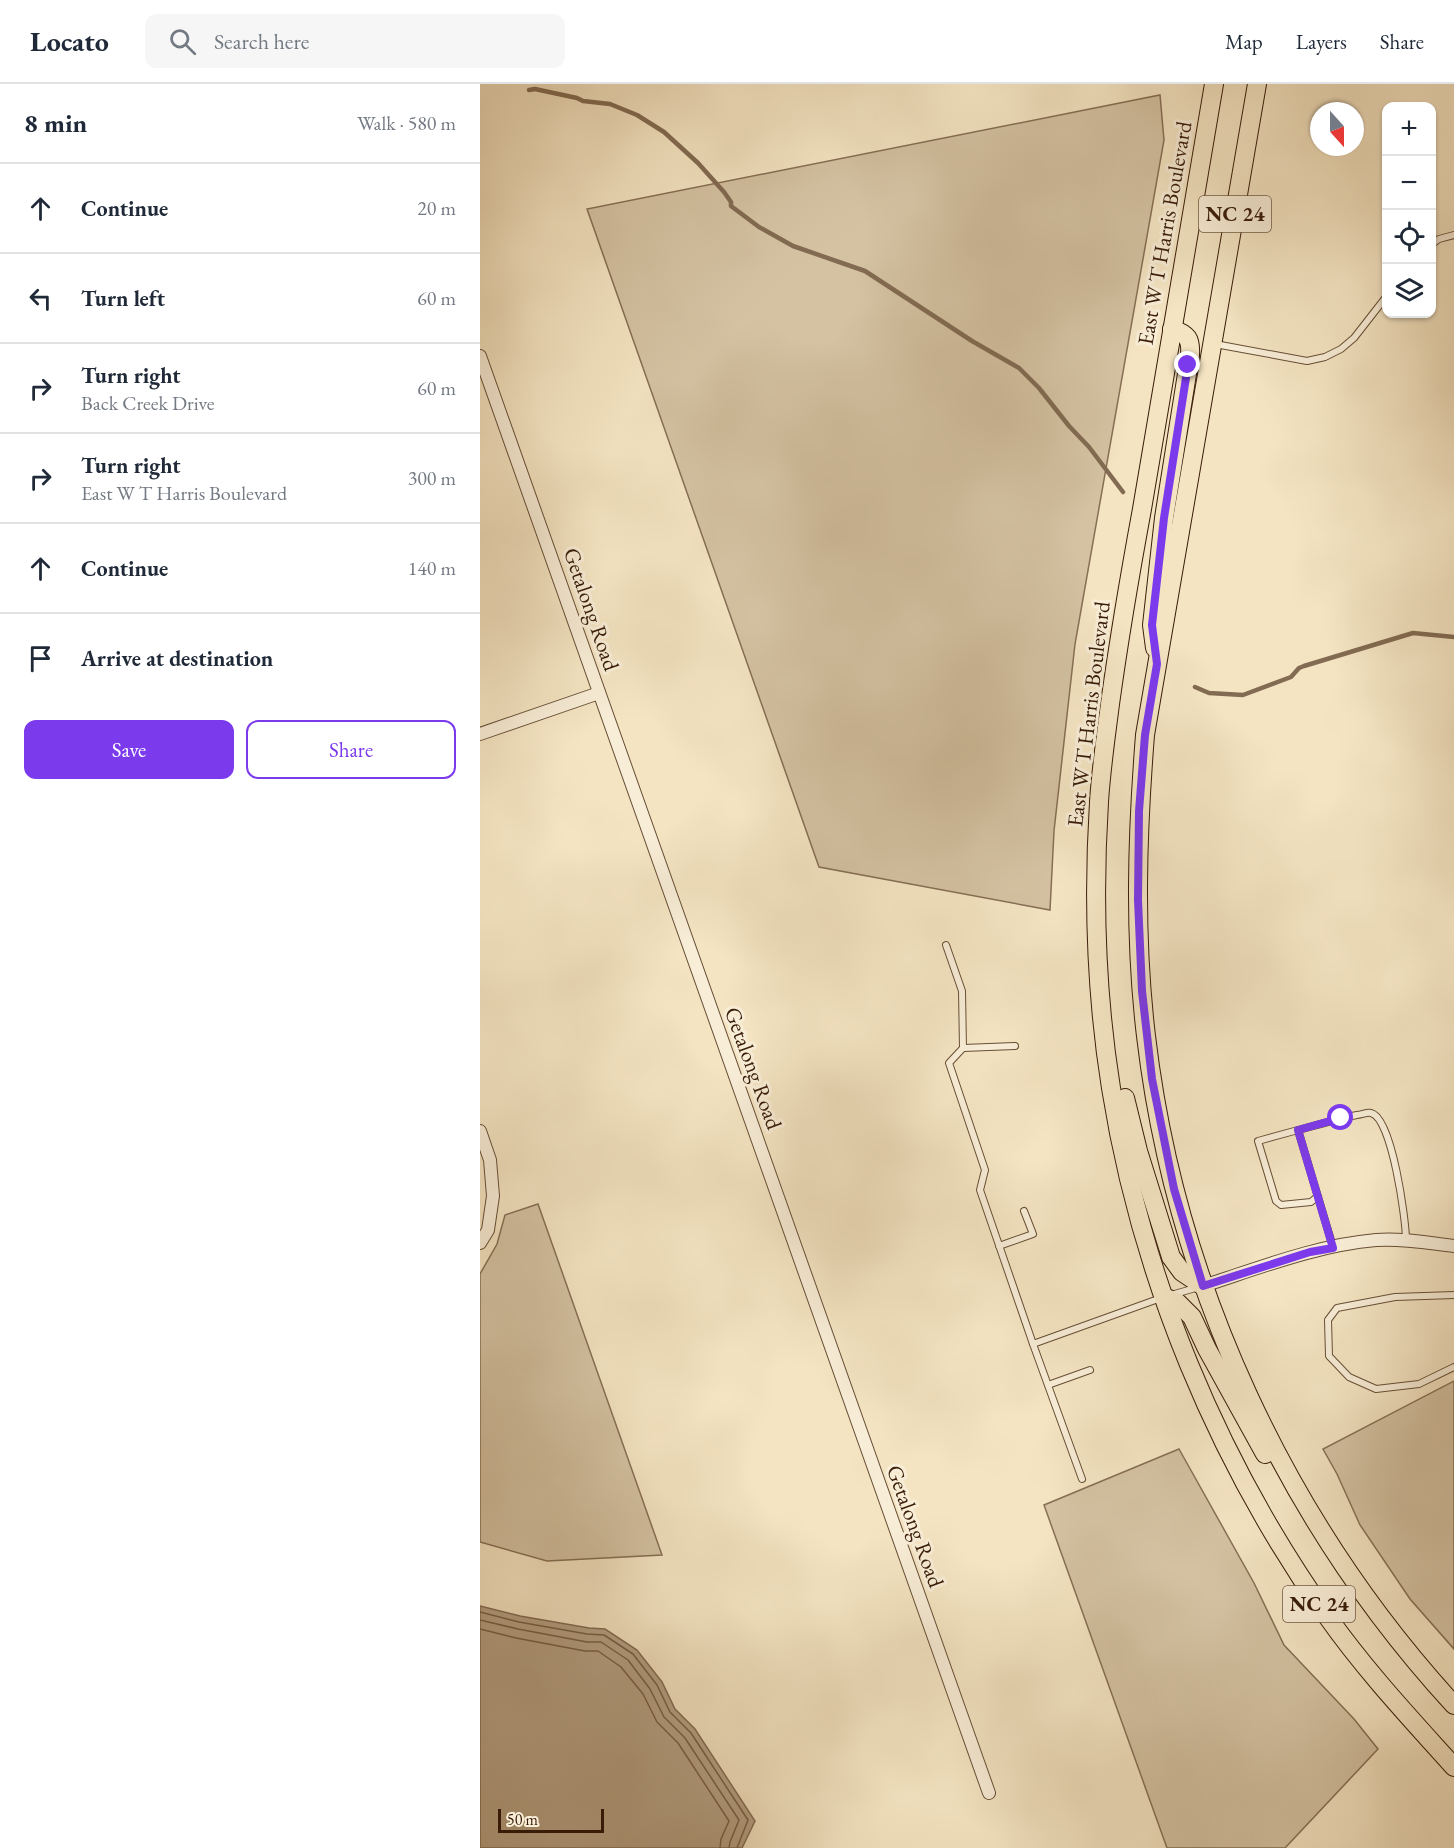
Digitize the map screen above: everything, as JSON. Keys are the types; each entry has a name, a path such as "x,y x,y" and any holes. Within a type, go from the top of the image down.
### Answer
{"main road":[{"name":"East W T Harris Boulevard","path":"1214,84 1120,633 1103,760 1099,800 1096,899 1108,1064 1121,1142 1148,1247 1164,1297 1203,1398 1248,1487 1327,1615 1368,1670 1454,1767"},
{"name":"NC 24","path":"1257,84 1145,735 1139,811 1138,900 1142,991 1150,1068 1174,1189 1203,1286 1243,1383 1285,1468 1337,1556 1414,1662 1454,1705"},
{"path":"1157,664 1152,625 1164,518 1190,356 1190,344 1186,336 1183,332 1172,329"},
{"path":"1102,1006 1135,1141 1171,1257 1182,1272 1203,1286"},
{"path":"1164,1297 1178,1303 1192,1317 1262,1451 1309,1510"}],"street":[{"name":"Getalong Road","path":"480,356 989,1793"},
{"path":"480,734 599,693"},
{"path":"480,1131 490,1160 493,1196 488,1230 480,1243"},
{"path":"1203,1286 1310,1252 1377,1240 1454,1246"}],"lane":[{"path":"1436,240 1454,236"},
{"path":"1212,343 1306,361 1325,357 1341,350 1354,338 1382,302"},
{"path":"946,945 962,991 963,1048 949,1063 985,1170 981,1191 1082,1479"},
{"path":"963,1048 1015,1046"},
{"path":"1318,1196 1311,1202 1281,1205 1276,1201 1258,1141 1341,1118 1370,1113 1378,1117 1384,1127 1399,1179 1406,1224 1406,1241"},
{"path":"1298,1130 1333,1248"},
{"path":"999,1246 1033,1234 1024,1211"},
{"path":"1033,1344 1164,1297 1203,1286"},
{"path":"1454,1295 1395,1297 1372,1301 1337,1308 1328,1320 1329,1356 1349,1377 1376,1389 1419,1384 1454,1367"},
{"path":"1048,1385 1090,1370"}],"shaded area":[{"path":"1160,95 1164,140 1075,644 1054,831 1050,910 819,867 587,209"},
{"path":"538,1204 662,1555 547,1561 480,1542 480,1274 497,1244 505,1215"},
{"path":"1454,1381 1454,1649 1410,1599 1360,1525 1323,1449"},
{"path":"1179,1449 1254,1583 1284,1645 1354,1719 1378,1749 1285,1848 1167,1848 1044,1505"}],"water":[{"path":"480,1606 520,1616 605,1629 637,1650 662,1682 675,1709 695,1729 755,1821 742,1848 480,1848"}],"waterway":[{"path":"529,90 535,89 583,101 610,104 637,115 664,132 698,163 724,192 731,206 759,227 793,246 865,271 972,341 1019,368 1089,447 1123,492"},
{"path":"1195,687 1209,693 1243,695 1291,677 1304,666 1413,633 1454,637"}],"route":[{"path":"1188,365 1164,518 1152,625 1157,664 1145,735 1139,811 1138,900 1139,950 1146,1035 1158,1116 1174,1189 1203,1286 1310,1252 1333,1248 1298,1130 1341,1118"}]}
